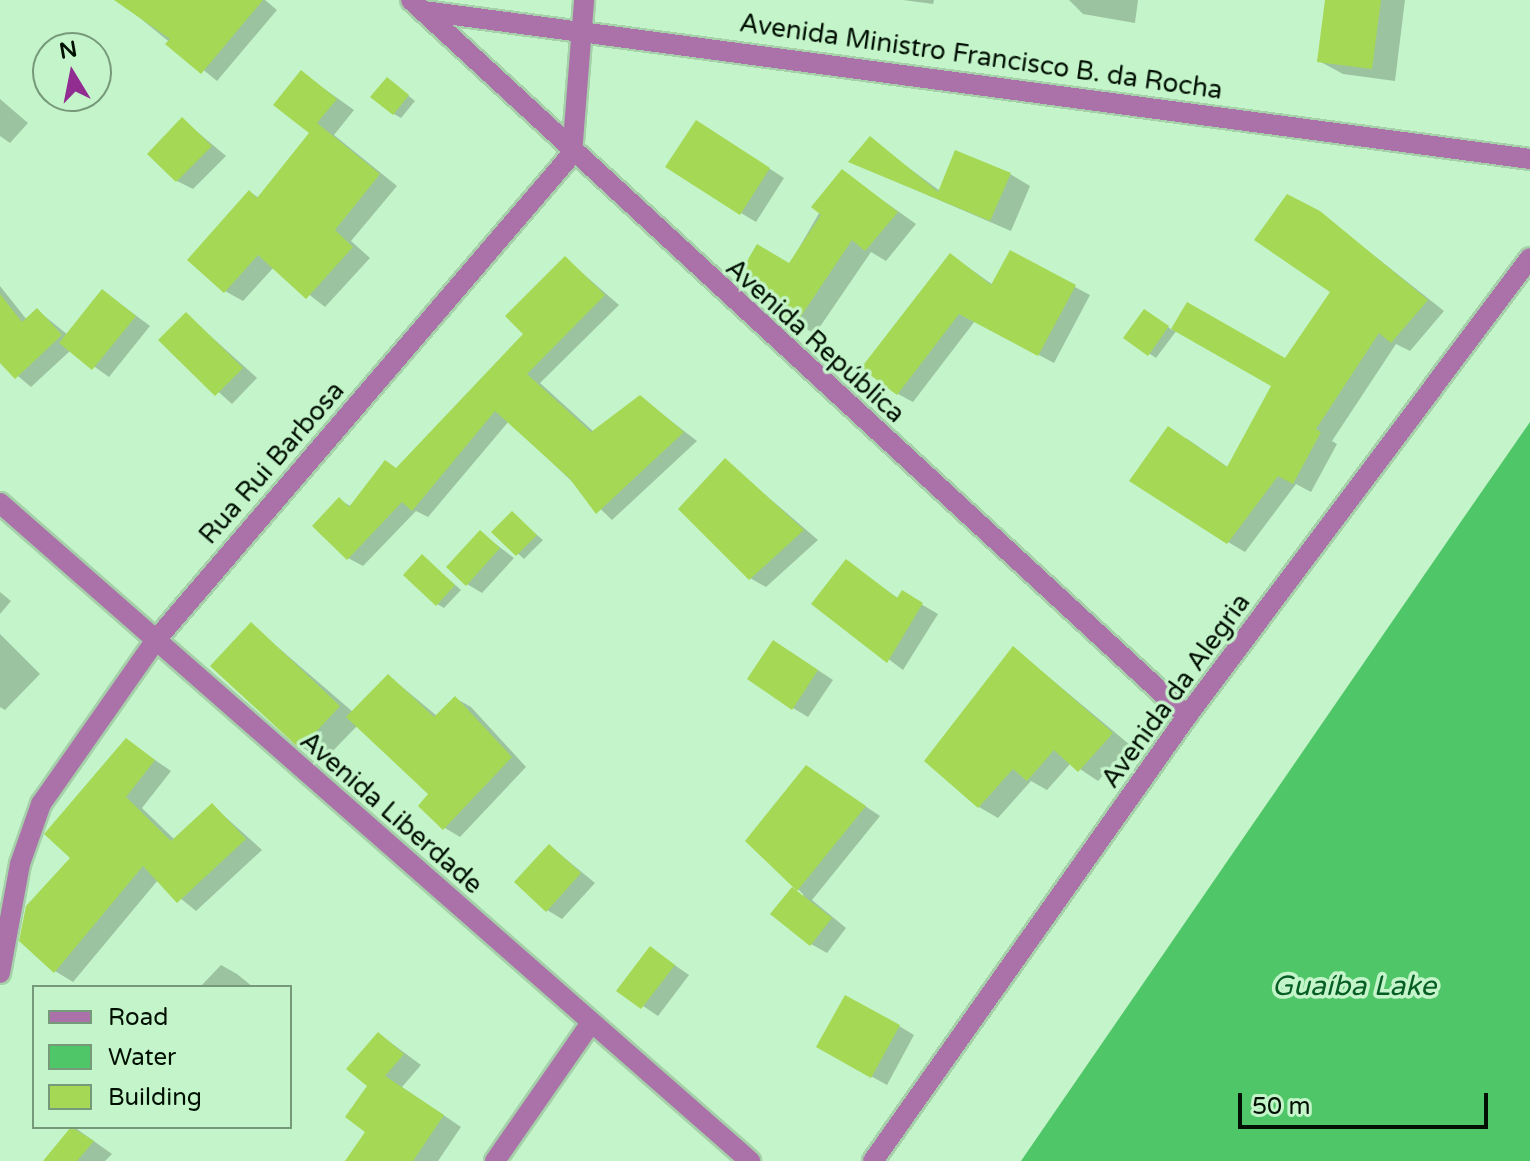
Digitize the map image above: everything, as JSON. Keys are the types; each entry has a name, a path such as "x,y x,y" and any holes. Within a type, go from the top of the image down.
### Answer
{"street":[{"path":"572,154 584,0"},
{"name":"Avenida Ministro Francisco B. da Rocha","path":"418,6 1530,159"},
{"name":"Avenida República","path":"418,6 572,154 1187,716"},
{"name":"Rua Rui Barbosa","path":"0,973 20,864 41,804 155,641 572,154"},
{"name":"Avenida da Alegria","path":"873,1161 1187,716 1530,258"},
{"name":"Avenida Liberdade","path":"0,503 750,1161"},
{"path":"495,1161 591,1023"}],"water":[{"name":"Guaíba Lake","path":"1530,422 1530,1161 1021,1161 1460,523"}],"building":[{"path":"114,0 263,0 201,74 165,44 170,39"},
{"path":"1325,0 1381,0 1372,69 1317,62"},
{"path":"301,70 337,99 317,123 380,174 335,230 353,247 306,299 258,255 224,293 187,260 249,190 257,198 309,133 273,105"},
{"path":"387,77 409,95 393,115 370,97"},
{"path":"182,117 212,146 176,182 147,154"},
{"path":"696,120 770,168 740,215 665,167"},
{"path":"870,136 938,192 955,150 1011,173 990,221 848,162"},
{"path":"842,169 898,212 865,251 852,240 795,325 762,302 770,291 740,273 757,244 789,263 821,215 811,207"},
{"path":"1287,194 1320,211 1428,300 1391,343 1379,333 1316,429 1321,432 1293,484 1278,476 1227,544 1129,481 1168,426 1227,467 1271,386 1171,329 1187,302 1285,358 1330,292 1254,240"},
{"path":"1010,250 1076,285 1038,356 959,314 897,395 861,368 950,253 991,285"},
{"path":"565,256 605,295 527,374 591,432 640,395 684,432 596,514 570,479 495,411 412,511 402,502 347,560 312,526 339,497 349,507 385,460 396,468 523,334 505,316"},
{"path":"102,289 136,316 92,370 59,343"},
{"path":"0,294 22,322 37,308 62,335 15,379 0,363"},
{"path":"1144,309 1169,326 1148,356 1123,338"},
{"path":"186,312 243,368 215,396 158,340"},
{"path":"725,458 804,530 749,580 678,509"},
{"path":"512,511 537,535 516,556 491,532"},
{"path":"480,530 500,548 466,586 446,567"},
{"path":"422,554 455,585 436,606 403,575"},
{"path":"846,559 897,598 902,590 923,603 887,663 811,604"},
{"path":"251,622 340,706 300,749 210,666"},
{"path":"773,640 818,670 792,710 747,679"},
{"path":"1013,646 1113,733 1078,772 1054,750 1027,781 1013,769 978,808 924,761"},
{"path":"388,674 434,717 455,696 512,757 443,830 418,806 428,794 346,717"},
{"path":"126,738 155,760 126,797 171,841 212,803 246,839 177,903 143,866 54,973 19,941 26,906 70,858 44,834"},
{"path":"806,765 866,806 797,891 745,841"},
{"path":"549,844 581,873 546,912 514,882"},
{"path":"792,887 832,918 810,946 770,914"},
{"path":"650,946 675,965 641,1009 616,991"},
{"path":"845,995 900,1025 871,1078 816,1047"},
{"path":"378,1032 404,1054 385,1076 444,1115 413,1161 345,1161 365,1132 345,1117 367,1086 346,1069"},
{"path":"69,1129 94,1141 77,1161 43,1161"}]}
